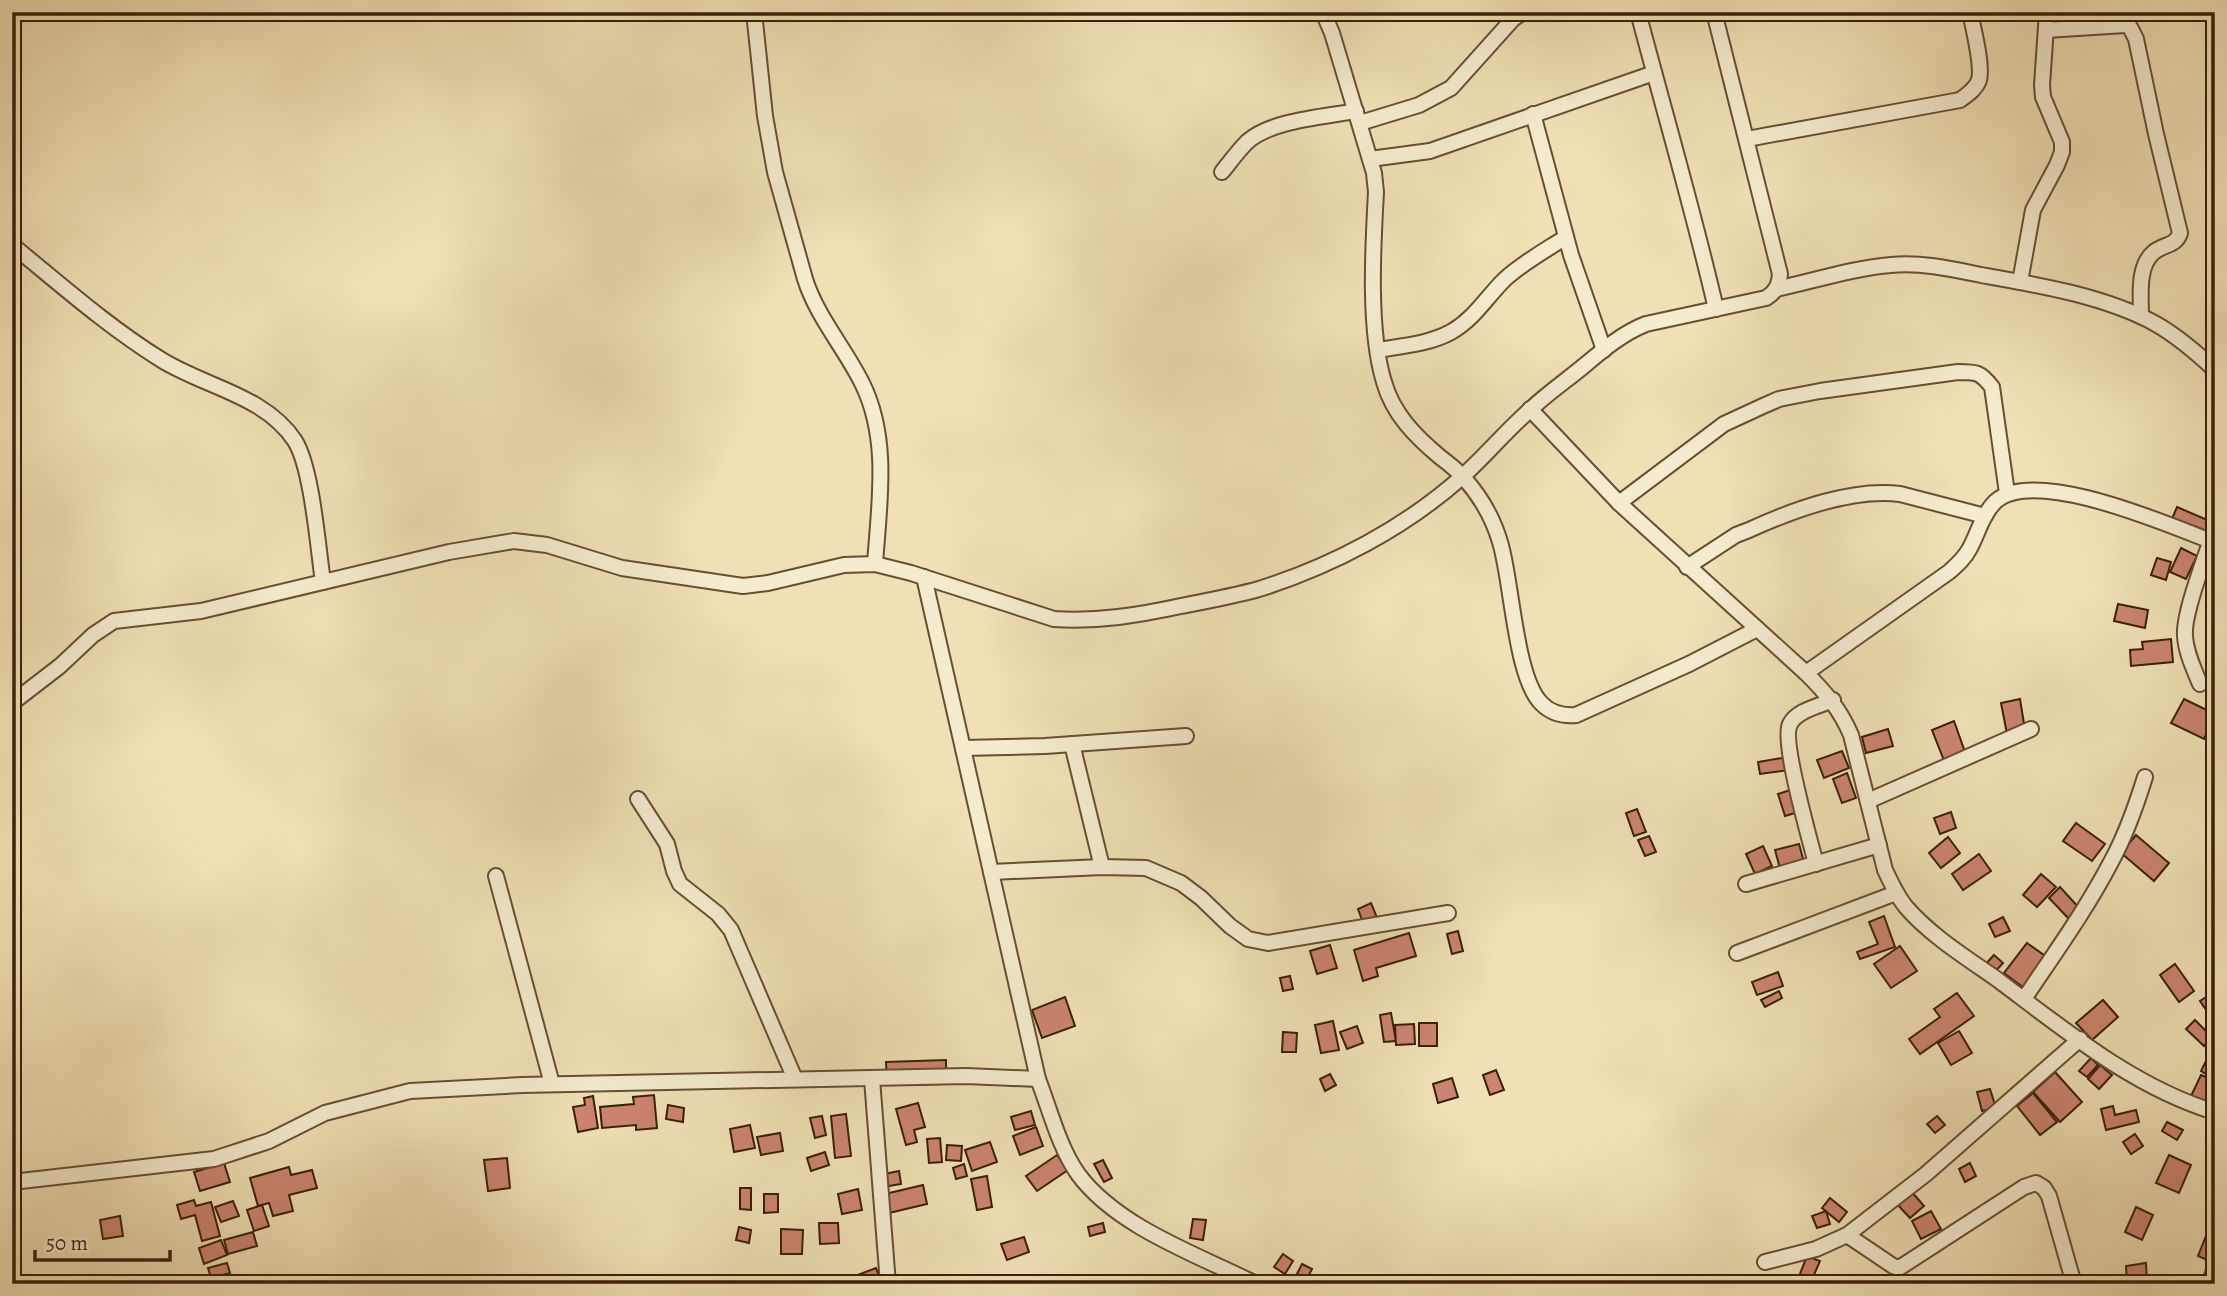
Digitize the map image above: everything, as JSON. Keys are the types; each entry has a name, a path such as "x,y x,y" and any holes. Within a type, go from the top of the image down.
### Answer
{"street":[{"path":"754,12 765,116 775,172 805,279 821,316 861,382 877,421 880,464 875,564"},
{"path":"1323,12 1358,117 1376,192 1374,298 1383,380 1391,402 1405,424 1463,476 1495,525 1506,561 1519,646 1532,689 1541,704 1554,713 1566,716 1591,710 1757,629"},
{"path":"1222,172 1247,142 1287,124 1358,117 1419,105 1451,88 1513,19 1523,12"},
{"path":"1638,12 1677,162 1697,226 1716,309"},
{"path":"12,703 60,666 93,635 114,621 201,611 449,552 514,541 547,545 622,568 743,586 768,583 844,565 875,564 1054,619 1091,621 1139,615 1256,589 1307,572 1339,558 1429,504 1463,476 1530,409 1604,350 1639,327 1766,298 1776,289 1780,274 1714,12"},
{"path":"1747,139 1960,100 1972,91 1980,79 1970,12"},
{"path":"2020,282 2033,210 2062,152 2062,142 2043,97 2047,12"},
{"path":"2046,30 2125,25 2130,27 2136,39 2180,233 2174,243 2156,250 2145,264 2142,273 2141,316"},
{"path":"1370,159 1430,151 1654,73"},
{"path":"1533,114 1580,285 1604,350"},
{"path":"1378,350 1429,341 1449,333 1476,314 1506,278 1566,237"},
{"path":"12,245 148,351 195,377 255,404 284,427 296,443 303,464 323,582"},
{"path":"1776,289 1875,267 1916,265 1951,269 2020,282 2114,306 2141,316 2157,325 2215,370"},
{"path":"1619,503 1724,424 1746,412 1779,400 1820,391 1976,372 1984,376 1992,387 2007,494"},
{"path":"1530,409 1619,503 1833,700 1851,735 1885,870 1906,907 1947,943 2080,1039 2162,1093 2215,1112"},
{"path":"1805,673 1949,572 1969,551 1989,508 2007,494 2038,491 2101,501 2213,535 2185,633 2187,648 2200,684"},
{"path":"1688,567 1736,535 1756,526 1849,496 1888,492 1985,516"},
{"path":"924,577 1038,1079 1065,1151 1077,1172 1097,1197 1160,1237 1256,1284"},
{"path":"1816,864 1792,761 1788,731 1795,717 1833,700"},
{"path":"1868,801 2031,729"},
{"path":"963,748 1186,736"},
{"path":"1072,744 1102,867"},
{"path":"2024,999 2089,901 2112,861 2146,776"},
{"path":"638,800 667,844 680,884 718,914 730,930 795,1079"},
{"path":"1746,884 1879,845"},
{"path":"991,872 1102,867 1146,868 1181,883 1248,939 1268,943 1448,913"},
{"path":"496,876 552,1084"},
{"path":"1737,953 1896,893"},
{"path":"1765,1262 1816,1249 1847,1235 1926,1174 2080,1039"},
{"path":"12,1182 214,1158 269,1141 325,1113 410,1091 552,1084 795,1079 966,1076 1038,1079"},
{"path":"872,1079 888,1284"},
{"path":"1847,1235 1899,1268 2024,1187 2036,1183 2044,1188 2049,1196 2074,1284"},
{"path":"2208,1284 2215,1268"}],"building":[{"path":"2177,507 2212,522 2204,540 2169,526"},
{"path":"2181,548 2197,556 2186,579 2170,572"},
{"path":"2157,558 2171,562 2166,580 2151,575"},
{"path":"2118,604 2148,610 2145,628 2114,621"},
{"path":"2171,639 2173,662 2131,666 2130,650 2143,649 2142,642"},
{"path":"2020,699 2026,736 2008,739 2001,703"},
{"path":"2184,699 2215,714 2204,739 2171,723"},
{"path":"1954,721 1966,755 1945,763 1932,730"},
{"path":"1888,729 1893,746 1866,753 1862,737"},
{"path":"1842,751 1849,768 1824,778 1817,760"},
{"path":"1788,757 1790,770 1760,774 1758,762"},
{"path":"1847,773 1856,798 1842,803 1833,779"},
{"path":"1796,788 1802,811 1785,816 1778,794"},
{"path":"1637,809 1646,832 1634,836 1626,813"},
{"path":"1951,812 1956,828 1940,834 1934,818"},
{"path":"2076,823 2105,844 2092,861 2063,841"},
{"path":"2136,835 2169,863 2154,881 2121,853"},
{"path":"1649,836 1656,852 1645,856 1638,840"},
{"path":"1948,837 1960,853 1941,868 1929,853"},
{"path":"1799,844 1805,866 1781,872 1775,850"},
{"path":"1763,846 1772,866 1755,874 1746,854"},
{"path":"1979,854 1991,871 1963,890 1952,874"},
{"path":"2041,874 2056,887 2037,907 2023,895"},
{"path":"2060,887 2080,909 2069,919 2049,898"},
{"path":"1371,903 1380,925 1366,931 1358,909"},
{"path":"1884,916 1895,947 1860,959 1857,952 1878,944 1869,922"},
{"path":"2003,917 2010,931 1995,937 1989,924"},
{"path":"1458,931 1463,951 1452,954 1447,934"},
{"path":"1409,933 1416,956 1376,968 1378,976 1363,981 1354,950"},
{"path":"2027,943 2048,958 2024,988 2004,973"},
{"path":"1330,945 1337,968 1317,974 1310,951"},
{"path":"1900,946 1917,971 1891,988 1874,964"},
{"path":"1994,955 2003,963 1993,974 1984,966"},
{"path":"2175,964 2194,991 2179,1002 2160,975"},
{"path":"1778,972 1783,986 1757,995 1752,982"},
{"path":"1290,976 1293,989 1283,991 1280,978"},
{"path":"1779,991 1782,998 1765,1007 1761,1000"},
{"path":"2215,991 2215,1015 2211,1017 2200,1001"},
{"path":"1957,993 1974,1016 1920,1054 1909,1039 1940,1017 1934,1009"},
{"path":"1065,997 1075,1026 1042,1038 1032,1010"},
{"path":"2103,1000 2118,1017 2092,1040 2076,1023"},
{"path":"1391,1013 1396,1041 1384,1042 1380,1015"},
{"path":"2195,1020 2212,1037 2204,1046 2186,1029"},
{"path":"1333,1021 1339,1050 1321,1053 1315,1025"},
{"path":"1419,1023 1437,1023 1437,1046 1419,1046"},
{"path":"1414,1024 1415,1044 1396,1045 1395,1025"},
{"path":"1357,1026 1363,1043 1347,1049 1340,1032"},
{"path":"1959,1031 1972,1053 1951,1065 1938,1043"},
{"path":"1283,1032 1297,1033 1296,1052 1282,1052"},
{"path":"2208,1057 2215,1061 2215,1079 2201,1071"},
{"path":"2091,1058 2098,1065 2087,1077 2079,1071"},
{"path":"946,1060 946,1084 887,1085 886,1062"},
{"path":"2100,1065 2112,1075 2099,1089 2088,1079"},
{"path":"1496,1070 1504,1090 1490,1095 1483,1075"},
{"path":"2055,1072 2082,1102 2060,1122 2033,1092"},
{"path":"1330,1074 1336,1085 1325,1091 1320,1079"},
{"path":"2201,1075 2215,1081 2215,1101 2212,1106 2191,1096"},
{"path":"1452,1078 1458,1097 1438,1103 1433,1084"},
{"path":"1990,1089 1996,1108 1982,1111 1977,1092"},
{"path":"2033,1093 2057,1122 2040,1135 2017,1106"},
{"path":"654,1095 657,1128 636,1130 636,1125 602,1128 600,1107 634,1104 633,1097"},
{"path":"593,1096 598,1128 578,1132 573,1107 585,1105 584,1098"},
{"path":"918,1103 925,1127 914,1130 917,1142 906,1145 896,1109"},
{"path":"668,1105 684,1108 683,1122 666,1119"},
{"path":"2113,1106 2115,1115 2136,1110 2139,1122 2106,1130 2101,1109"},
{"path":"1031,1111 1035,1125 1015,1130 1011,1117"},
{"path":"846,1114 851,1156 835,1158 831,1116"},
{"path":"822,1116 826,1135 815,1138 810,1118"},
{"path":"1937,1116 1945,1125 1935,1133 1927,1124"},
{"path":"2167,1122 2183,1130 2177,1140 2162,1131"},
{"path":"750,1125 755,1148 734,1152 730,1129"},
{"path":"2212,1126 2215,1127 2215,1145 2207,1142"},
{"path":"1036,1127 1043,1146 1020,1155 1013,1136"},
{"path":"780,1133 783,1151 761,1155 757,1137"},
{"path":"2135,1134 2143,1146 2131,1154 2123,1142"},
{"path":"940,1138 942,1162 929,1163 927,1139"},
{"path":"990,1142 997,1162 972,1171 965,1150"},
{"path":"947,1145 962,1146 961,1161 946,1160"},
{"path":"825,1152 829,1165 811,1171 807,1158"},
{"path":"1057,1155 1068,1170 1037,1191 1026,1176"},
{"path":"2169,1155 2191,1165 2179,1193 2156,1183"},
{"path":"507,1158 510,1188 488,1191 484,1160"},
{"path":"1103,1160 1112,1178 1104,1182 1094,1164"},
{"path":"224,1163 230,1182 200,1191 194,1172"},
{"path":"1970,1163 1976,1176 1965,1182 1959,1169"},
{"path":"964,1164 967,1176 956,1179 953,1168"},
{"path":"289,1167 291,1175 312,1170 317,1188 289,1195 293,1211 273,1216 269,1203 258,1206 250,1178"},
{"path":"899,1171 901,1184 877,1188 875,1176"},
{"path":"987,1176 992,1207 977,1210 971,1179"},
{"path":"923,1185 927,1204 889,1213 885,1194"},
{"path":"740,1188 751,1188 751,1210 740,1209"},
{"path":"858,1189 862,1210 842,1214 838,1194"},
{"path":"1911,1191 1924,1206 1910,1218 1897,1204"},
{"path":"764,1194 778,1194 778,1212 764,1213"},
{"path":"1830,1198 1847,1212 1839,1222 1822,1208"},
{"path":"194,1200 196,1206 211,1202 220,1236 202,1241 195,1215 181,1219 177,1205"},
{"path":"233,1201 239,1216 221,1222 215,1207"},
{"path":"262,1205 269,1226 254,1231 247,1210"},
{"path":"2136,1207 2153,1215 2142,1240 2125,1232"},
{"path":"1826,1211 1830,1224 1817,1228 1812,1216"},
{"path":"1931,1211 1941,1229 1921,1239 1912,1221"},
{"path":"120,1216 123,1236 103,1239 100,1220"},
{"path":"1193,1219 1206,1220 1203,1240 1190,1238"},
{"path":"12,1220 20,1245 12,1247"},
{"path":"819,1223 838,1223 839,1243 820,1244"},
{"path":"1103,1223 1105,1232 1090,1236 1088,1227"},
{"path":"739,1227 751,1230 749,1243 736,1240"},
{"path":"781,1229 803,1230 802,1254 781,1254"},
{"path":"253,1232 257,1246 228,1254 224,1240"},
{"path":"2206,1236 2215,1238 2207,1260 2198,1256"},
{"path":"1024,1237 1029,1252 1007,1260 1001,1244"},
{"path":"221,1240 227,1255 204,1264 199,1248"},
{"path":"1283,1254 1293,1261 1285,1274 1274,1267"},
{"path":"1807,1256 1820,1261 1810,1284 1796,1284"},
{"path":"227,1263 230,1273 211,1278 208,1268"},
{"path":"2146,1263 2147,1284 2127,1284 2126,1266"},
{"path":"1302,1264 1312,1269 1304,1284 1298,1284 1293,1282"},
{"path":"876,1268 882,1284 834,1284"},
{"path":"1900,1272 1905,1284 1890,1284 1887,1277"},
{"path":"920,1276 922,1284 901,1284 900,1281"}]}
